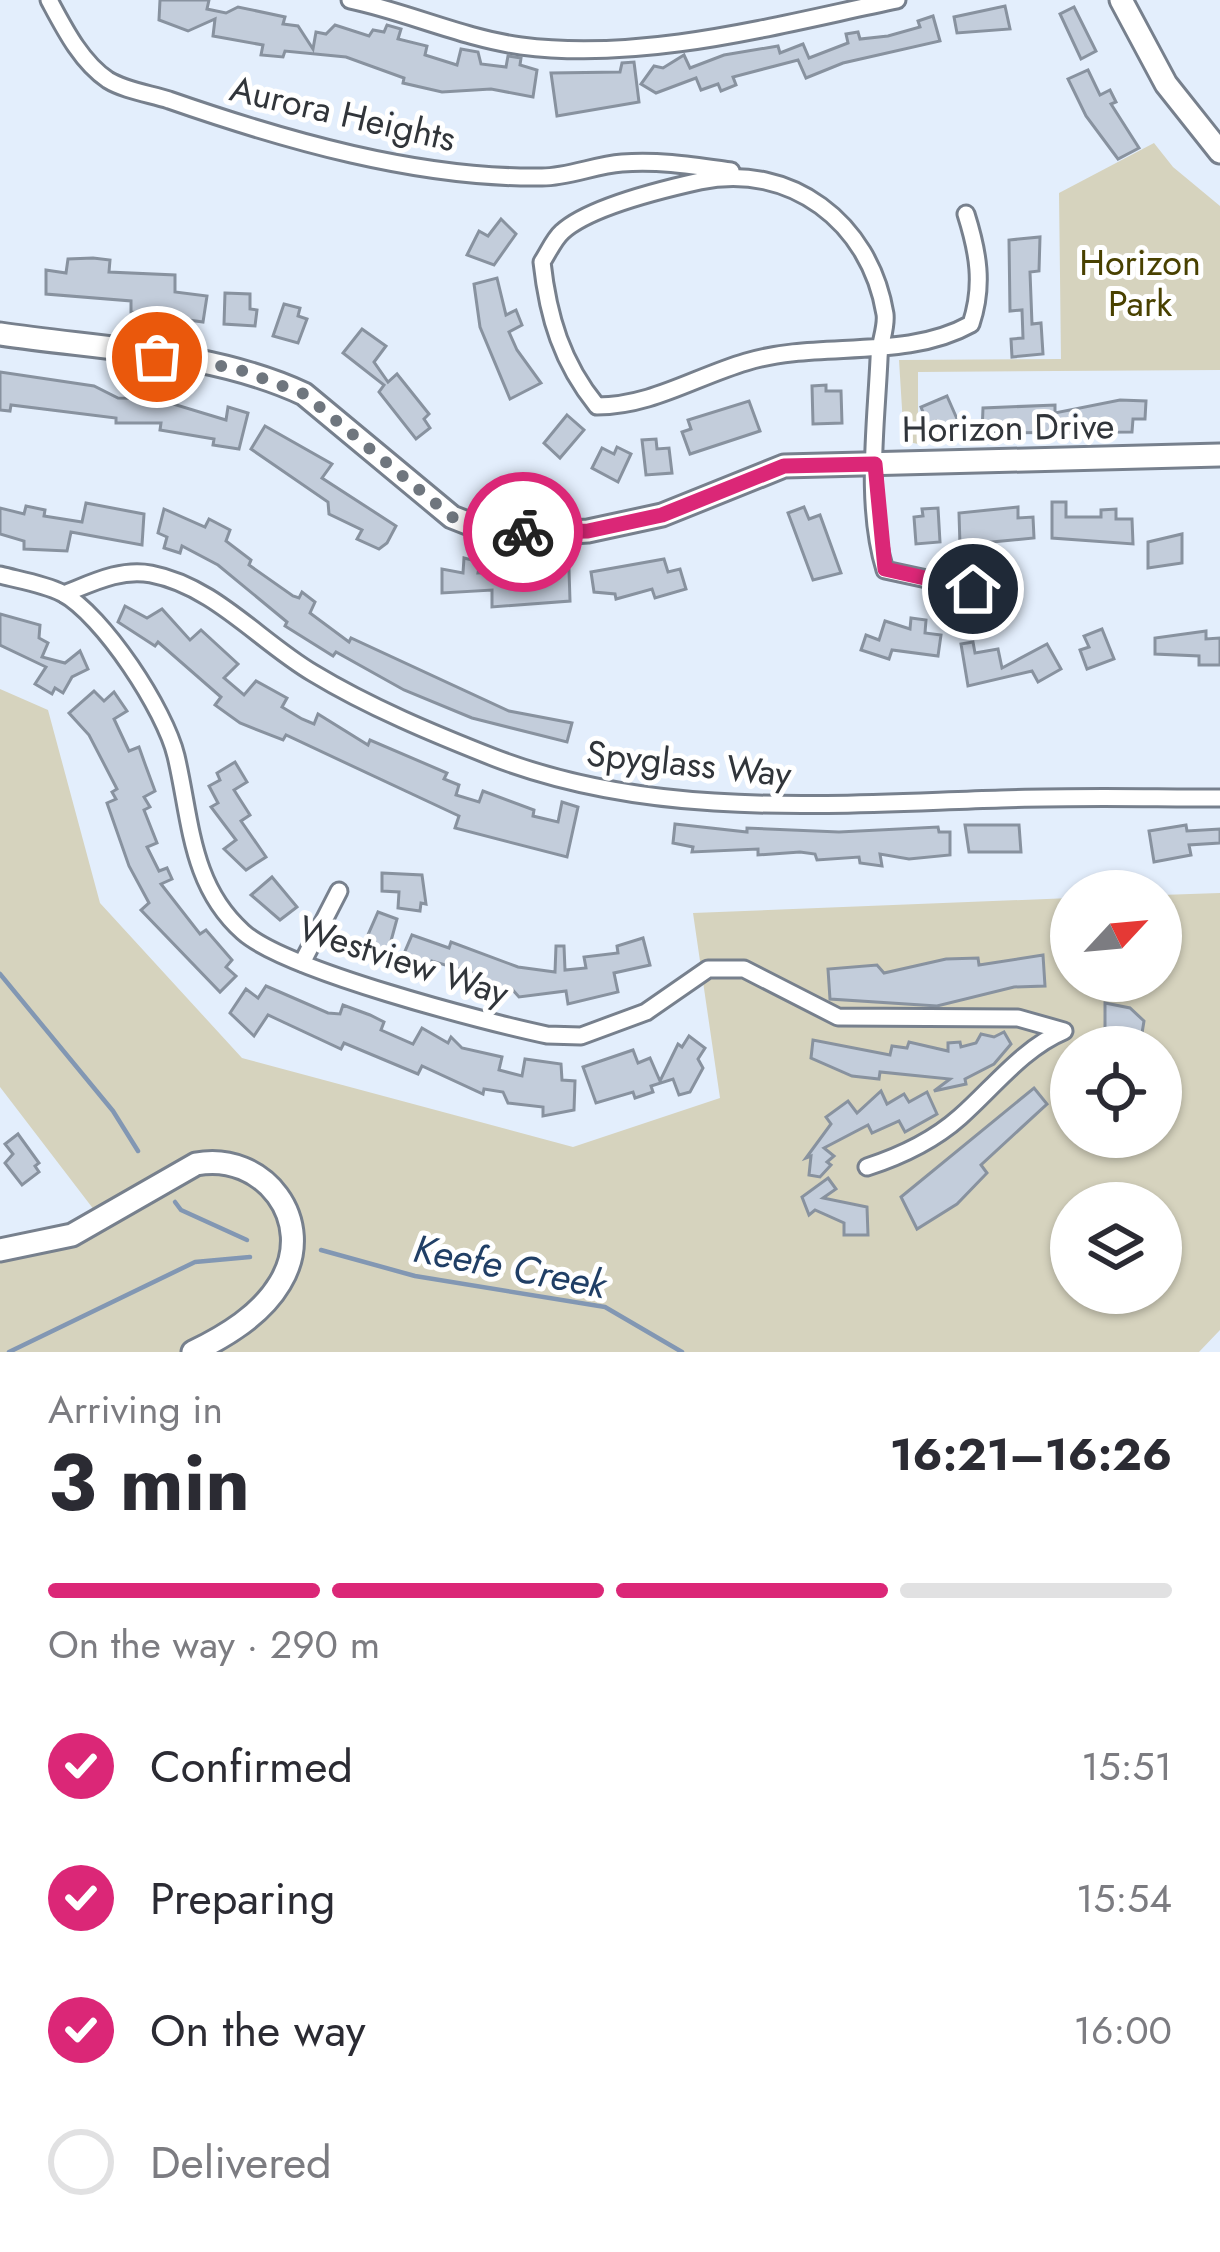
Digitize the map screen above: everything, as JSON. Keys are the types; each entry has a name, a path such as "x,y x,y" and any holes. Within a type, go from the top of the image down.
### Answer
{"street":[{"name":"Aurora Heights","path":"49,0 66,33 110,81 267,134 306,139 395,163 544,178 619,163 669,162 740,173 817,199 848,231 873,274 886,318 879,345 875,464 885,569 973,589"},
{"path":"350,0 518,45 586,50 687,40 897,0"},
{"path":"1121,0 1166,84 1220,152"},
{"path":"740,173 653,191 583,221 563,230 542,262 554,329 572,374 597,406 627,406 746,361 947,337 971,324 980,298 978,252 966,214"},
{"name":"Horizon Drive","path":"0,334 235,368 276,380 304,394 452,517 480,528 541,534 588,531 662,515 784,466 1220,455"},
{"name":"Spyglass Way","path":"64,594 118,573 147,573 189,584 267,644 376,705 517,765 651,796 848,808 1001,799 1220,798"},
{"name":"Westview Way","path":"0,574 64,594 130,662 163,715 176,757 192,852 214,895 244,934 302,963 547,1035 580,1036 646,1012 708,969 744,969 838,1017 1018,1018 1064,1031 1044,1039 956,1121 905,1154 867,1167"},
{"path":"302,963 339,891"},
{"path":"0,1250 72,1234 196,1164 214,1161 247,1167 271,1184 286,1206 291,1229 287,1268 250,1318 193,1352"}],"green space":[{"name":"Horizon Park","path":"1154,143 1173,167 1220,206 1220,370 918,372 918,444 904,441 899,360 1061,359 1059,193"},
{"path":"0,689 48,710 100,903 242,1058 573,1147 720,1098 693,913 1050,899 1050,1002 1182,1002 1182,894 1220,893 1220,1330 1199,1352 0,1352 0,1249 101,1219 0,1087"}],"building":[{"path":"160,0 209,0 207,9 226,13 238,7 285,17 283,24 298,26 313,49 316,32 326,34 335,25 369,36 373,30 384,32 387,25 401,29 398,39 427,46 425,55 457,65 461,49 478,52 481,64 506,67 508,56 521,58 520,65 537,70 533,97 491,89 442,92 403,83 404,78 346,57 285,51 283,57 261,55 263,45 213,36 215,19 188,31 159,20"},
{"path":"1005,6 1010,29 957,33 954,17"},
{"path":"1074,7 1096,51 1081,59 1060,14"},
{"path":"933,16 940,41 843,63 806,78 798,60 733,77 736,85 721,91 718,84 701,90 696,78 656,93 641,84 654,66 663,68 684,55 690,68 724,55 778,46 780,53 803,44 809,58 848,43 846,34 858,32 860,39 888,36 920,27 918,21"},
{"path":"634,62 639,102 557,116 551,73 620,72 622,63"},
{"path":"1088,70 1100,95 1110,90 1116,102 1111,104 1139,148 1118,159 1086,116 1068,79"},
{"path":"501,219 516,234 494,265 467,255 479,231 488,236"},
{"path":"1040,237 1039,271 1030,272 1032,324 1041,323 1043,354 1012,357 1011,339 1023,338 1022,310 1010,311 1009,240"},
{"path":"68,259 110,260 109,272 175,275 175,292 207,296 203,322 131,312 131,301 46,294 46,270 66,273"},
{"path":"497,278 506,315 516,310 522,325 509,332 541,383 510,399 480,327 474,284"},
{"path":"225,293 250,294 250,309 257,310 255,326 224,324"},
{"path":"284,304 300,308 298,316 307,319 298,343 273,336"},
{"path":"362,329 386,346 374,362 388,382 397,374 429,414 424,419 430,428 416,439 379,392 384,385 343,353"},
{"path":"0,372 94,386 118,398 174,399 173,404 226,420 228,407 248,413 239,449 213,445 214,439 160,430 161,423 116,423 116,418 11,405 10,411 0,410"},
{"path":"826,385 826,391 841,391 842,423 813,424 812,386"},
{"path":"947,396 961,428 943,436 936,421 928,425 921,407"},
{"path":"1120,400 1146,401 1145,419 1133,419 1132,432 982,433 983,408 1055,405 1055,413"},
{"path":"749,401 760,431 690,454 682,432 691,429 688,420"},
{"path":"567,415 584,430 560,458 544,443"},
{"path":"265,426 332,464 322,478 396,526 387,543 379,549 357,539 362,530 329,514 328,502 251,449"},
{"path":"656,439 657,449 669,448 672,473 646,475 642,440"},
{"path":"617,447 631,454 618,482 592,468 602,448 614,454"},
{"path":"1052,502 1066,502 1066,517 1101,517 1101,510 1116,509 1116,519 1132,519 1133,544 1052,538"},
{"path":"86,503 144,514 142,545 71,532 67,551 24,549 24,541 0,534 0,508 24,514 26,506 45,510 44,516 82,522"},
{"path":"804,507 809,519 820,515 841,573 813,580 788,513"},
{"path":"1018,507 1018,518 1033,517 1034,538 960,545 959,513"},
{"path":"938,508 940,542 916,544 914,517 923,516 922,509"},
{"path":"164,509 205,527 209,519 230,530 226,541 251,560 249,565 293,596 299,598 302,592 315,602 310,613 349,642 351,638 509,711 572,723 567,742 472,718 404,690 336,652 333,656 285,626 287,622 218,565 182,546 180,553 164,548 167,537 158,533"},
{"path":"1182,534 1182,563 1148,568 1148,542"},
{"path":"464,558 480,562 478,573 507,572 508,577 521,576 521,582 554,580 553,570 569,570 570,601 492,607 492,590 442,593 442,569 463,573"},
{"path":"664,559 668,572 680,569 686,589 655,598 652,589 616,599 615,594 594,592 591,572"},
{"path":"125,606 147,618 162,609 190,640 201,630 238,664 224,678 244,695 256,681 287,698 282,707 302,719 314,724 318,714 368,745 370,740 447,773 444,779 459,785 456,795 479,802 483,791 534,810 533,816 558,822 562,802 578,807 567,857 455,828 459,816 286,735 283,740 240,723 215,705 221,697 158,642 155,646 118,622"},
{"path":"0,614 40,625 39,638 48,643 42,657 65,663 80,651 88,669 72,677 63,693 55,688 52,694 35,684 46,667 0,645"},
{"path":"911,618 926,620 925,633 941,635 938,656 892,650 889,659 861,650 866,635 879,640 885,621 910,629"},
{"path":"1102,629 1114,659 1087,669 1080,650 1089,647 1084,636"},
{"path":"1206,631 1206,639 1220,638 1220,665 1199,665 1199,656 1155,654 1155,638"},
{"path":"973,642 975,653 998,649 1002,668 1047,644 1061,669 1038,682 1032,671 968,686 961,644"},
{"path":"94,691 104,701 114,692 127,711 114,719 129,751 139,747 155,791 144,797 150,807 144,810 157,843 147,847 159,871 167,868 172,879 161,884 200,934 206,930 232,960 226,967 236,976 220,992 141,910 149,903 129,866 107,803 116,799 112,792 117,789 89,735 69,713"},
{"path":"235,762 247,782 234,790 250,815 241,821 266,857 246,870 224,849 236,840 211,807 218,803 209,786 220,780 217,773"},
{"path":"675,824 747,832 747,828 839,832 938,827 939,832 950,832 950,855 909,859 880,854 882,866 860,863 859,857 817,860 815,854 800,852 692,852 693,847 673,843"},
{"path":"965,825 1019,825 1021,852 969,852"},
{"path":"1186,825 1187,831 1220,829 1220,843 1189,845 1191,855 1154,862 1149,831"},
{"path":"382,873 422,875 426,904 421,903 420,911 398,908 399,892 382,891"},
{"path":"272,877 297,907 280,920 251,895"},
{"path":"378,912 397,919 385,963 360,953"},
{"path":"412,935 449,948 451,942 518,967 555,972 556,946 564,946 565,970 586,968 584,957 618,953 617,946 643,938 650,965 614,973 618,992 568,1004 566,991 519,997 511,988 473,986 476,974 432,961 429,970 412,965 413,960 403,956"},
{"path":"1043,955 1045,986 1014,987 937,1006 830,999 828,969 877,965 884,973 946,959 978,958 979,965"},
{"path":"266,986 328,1013 340,1014 343,1005 370,1015 384,1022 381,1030 413,1044 422,1028 448,1043 451,1037 462,1048 502,1057 499,1070 522,1076 525,1059 561,1064 562,1080 575,1081 574,1110 543,1116 543,1107 508,1103 503,1092 484,1089 483,1094 422,1066 418,1074 344,1043 341,1049 268,1015 254,1036 230,1013 246,989 258,998"},
{"path":"1105,1003 1130,1008 1144,1021 1143,1026 1105,1026"},
{"path":"1004,1032 1011,1044 994,1064 965,1079 966,1084 934,1091 950,1079 880,1072 879,1079 852,1076 811,1058 813,1040 890,1055 892,1046 907,1048 909,1042 948,1051 948,1043 960,1042 961,1047 976,1043 981,1034 994,1037"},
{"path":"689,1036 705,1048 698,1059 703,1068 690,1092 679,1095 673,1079 635,1098 633,1092 596,1103 583,1067 633,1050 638,1063 650,1058 660,1081 678,1044 682,1047"},
{"path":"1034,1088 1047,1104 981,1165 987,1173 957,1204 917,1229 901,1197"},
{"path":"881,1091 887,1104 904,1094 909,1102 927,1092 937,1114 905,1132 899,1121 872,1133 868,1125 824,1148 834,1156 827,1162 831,1165 820,1177 809,1175 811,1156 806,1158 831,1124 826,1117 848,1101 857,1113"},
{"path":"18,1134 39,1163 35,1166 39,1172 22,1185 5,1163 13,1154 5,1144"},
{"path":"828,1178 836,1189 823,1198 867,1207 868,1235 844,1235 844,1223 815,1210 809,1215 802,1197"}],"waterway":[{"path":"0,974 113,1111 138,1151"},
{"path":"175,1202 181,1210 247,1240"},
{"name":"Keefe Creek","path":"321,1250 415,1276 605,1307 682,1352"},
{"name":"Keefe Creek","path":"9,1352 195,1262 250,1257"}],"way so far":[{"path":"157,357 235,368 276,380 304,394 452,517 480,528 523,532"}],"route":[{"path":"523,532 588,531 662,515 784,466 875,464 879,550 885,569 973,589"}]}
